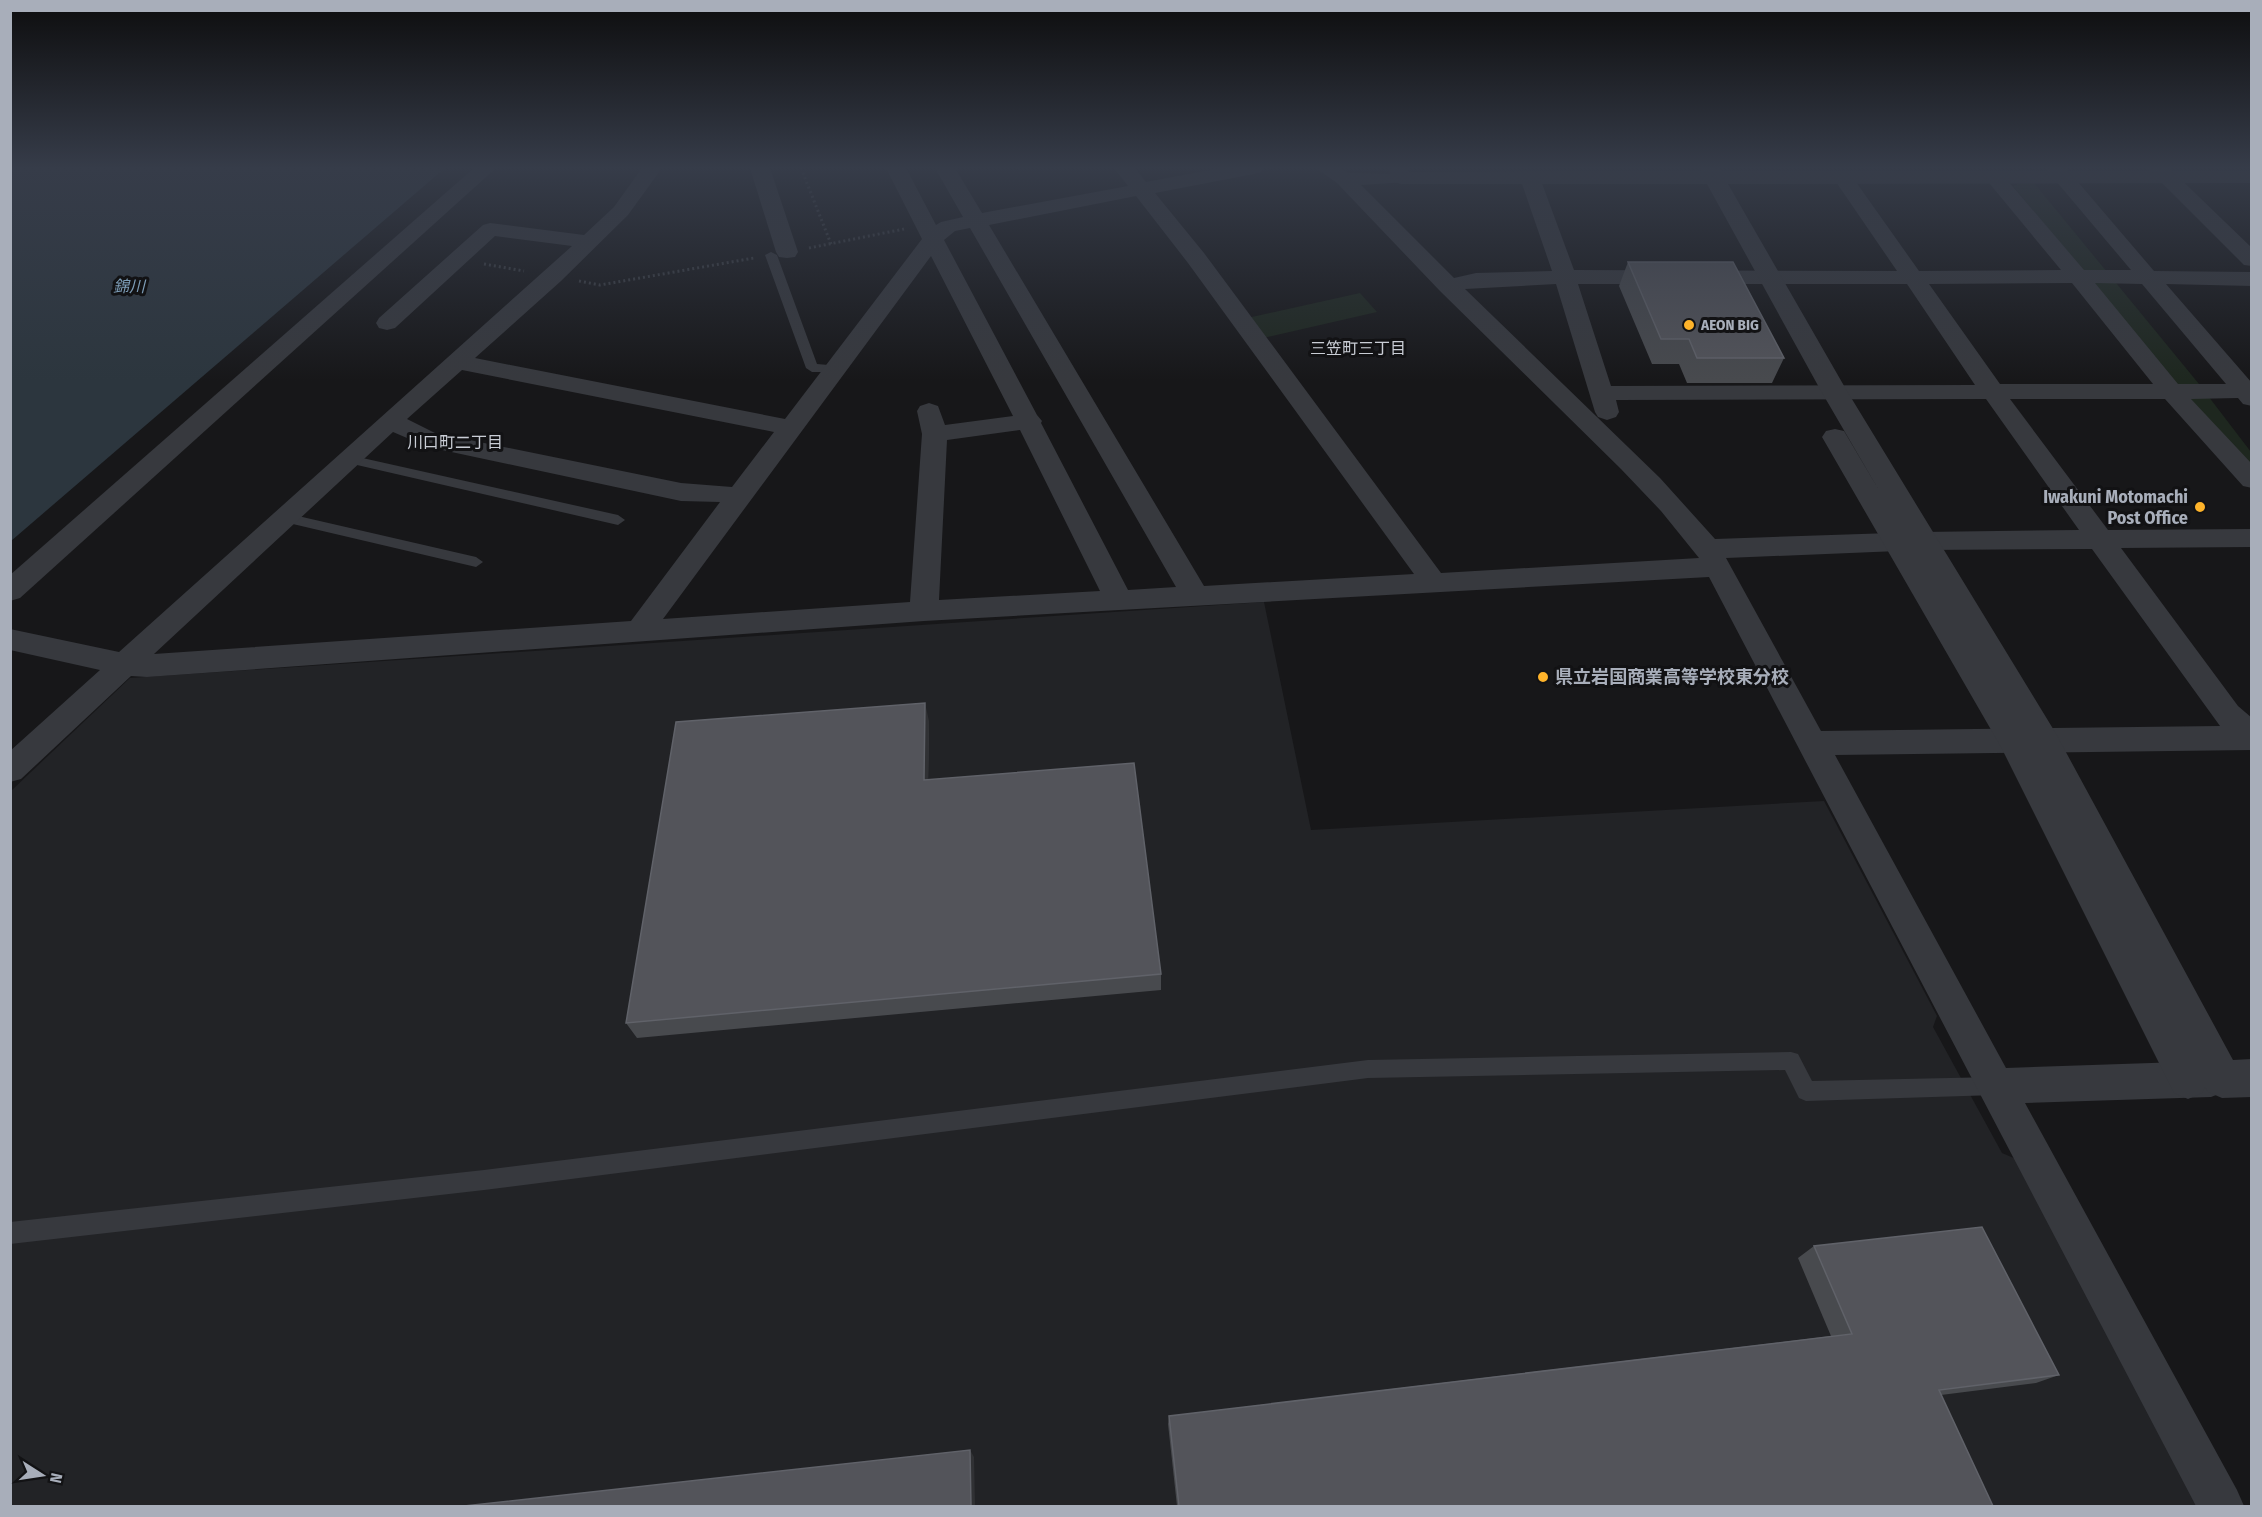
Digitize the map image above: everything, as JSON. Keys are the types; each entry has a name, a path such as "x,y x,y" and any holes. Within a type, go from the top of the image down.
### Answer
{"street":[{"path":"10,591 406,239"},
{"path":"387,323 479,239"},
{"path":"565,239 589,242"},
{"path":"10,770 592,239"},
{"path":"776,239 779,254"},
{"path":"643,631 644,623 836,369 924,239"},
{"path":"932,239 979,330 1030,421 1115,592 1115,602"},
{"path":"986,239 1191,588 1194,597"},
{"path":"1180,239 1407,543 1427,571 1430,584"},
{"path":"1402,239 1618,451 1691,527 1714,558 2221,1506"},
{"path":"1551,239 1602,393 1618,451"},
{"path":"1730,239 1759,278"},
{"path":"1737,239 1822,392 2029,741 2220,1079 1996,1086"},
{"path":"1886,239 2098,539 2228,714 2252,737"},
{"path":"2046,239 2171,391 2252,480"},
{"path":"2117,239 2249,394"},
{"path":"2230,239 2252,260"},
{"path":"1448,286 1476,280 1565,277 2078,276 2252,279"},
{"path":"458,362 792,428"},
{"path":"1602,393 2171,391 2249,394"},
{"path":"390,421 428,439 681,492 740,497"},
{"path":"924,611 932,422 1030,421"},
{"path":"10,639 126,664 159,666 924,611 1430,584 1909,541 2252,538"},
{"path":"1811,743 2252,737"}],"lane":[{"path":"779,254 812,368 836,369"},
{"path":"349,459 618,520"},
{"path":"285,518 476,562"},
{"path":"10,1233 484,1180 1368,1069 1791,1061 1806,1091 1996,1086"}],"path":[{"path":"829,239 831,244"},
{"path":"554,276 600,285 831,244 874,239"}],"shaded area":[{"path":"2056,239 2080,239 2199,384 2251,452 2251,468 2176,384"},
{"path":"1360,293 1377,312 1263,338 1247,318"},
{"path":"1264,602 1311,830 1824,801 1937,1016 1933,1027 2002,1153 2016,1159 2200,1506 11,1506 11,791 130,678"}],"water":[{"name":"錦川","path":"11,239 363,239 11,541"}],"building":[{"path":"1628,262 1733,262 1784,358 1697,358 1689,339 1661,339"},
{"path":"925,703 924,780 1134,763 1161,974 626,1023 676,722"},
{"path":"1982,1227 2059,1375 1939,1390 1993,1506 1179,1506 1169,1416 1852,1334 1814,1246"},
{"path":"970,1450 971,1506 464,1506"}],"place":[{"name":"AEON BIG","path":"1689,325"},
{"name":"Iwakuni Motomachi Post Office","path":"2200,507"},
{"name":"県立岩国商業高等学校東分校","path":"1543,677"}],"district":[{"name":"三笠町三丁目","path":"1358,348"},
{"name":"川口町二丁目","path":"455,442"}]}
